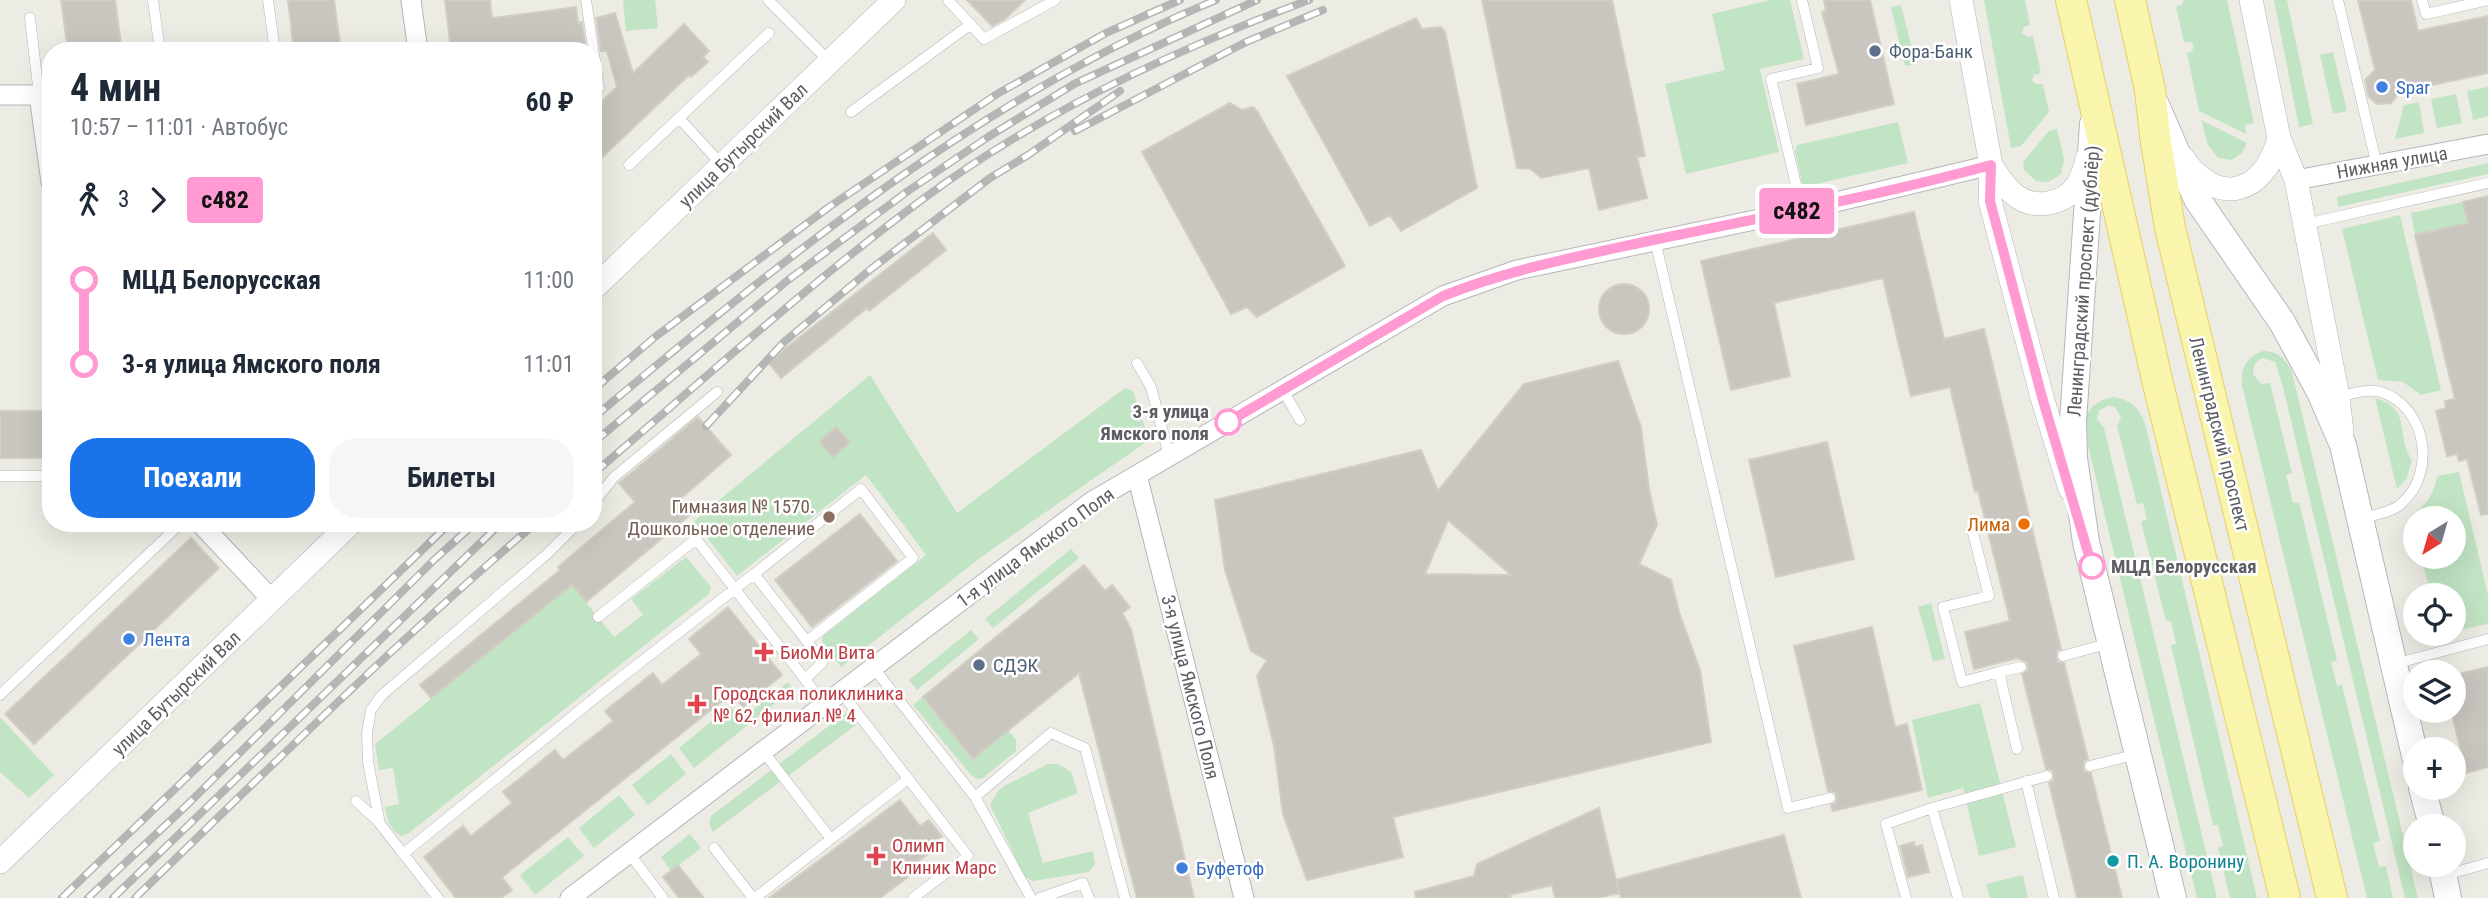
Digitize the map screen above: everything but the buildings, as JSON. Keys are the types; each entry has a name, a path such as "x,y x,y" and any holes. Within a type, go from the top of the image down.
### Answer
{"main road":[{"path":"2071,0 2158,384 2285,898"},
{"name":"Ленинградский проспект","path":"2130,0 2150,90 2170,228 2332,898"},
{"path":"2150,90 2197,199 2282,322 2320,392 2343,445 2410,737"},
{"name":"Ленинградский проспект (дублёр)","path":"2093,102 2073,422 2074,458 2086,542 2173,898"}],"street":[{"path":"411,0 417,42"},
{"name":"улица Бутырский Вал","path":"602,280 894,0"},
{"name":"Ленинградский проспект (дублёр)","path":"1961,0 1991,165 1990,201 2042,397 2086,542"},
{"path":"2251,0 2279,138 2296,180 2338,397 2343,445"},
{"path":"0,95 39,95 42,117"},
{"path":"1991,165 2002,183 2016,197 2038,204 2052,202 2066,196 2077,186 2093,135"},
{"path":"2171,138 2192,170 2204,182 2220,189 2296,180"},
{"path":"2237,189 2254,181 2267,168 2279,138"},
{"name":"Нижняя улица","path":"2296,180 2488,144"},
{"name":"1-я улица Ямского Поля","path":"570,898 1091,502 1443,296 1517,270 1802,210 1991,165"},
{"name":"3-я улица Ямского Поля","path":"1137,475 1244,898"},
{"path":"208,532 272,600"},
{"name":"улица Бутырский Вал","path":"0,862 342,532"}],"lane":[{"path":"153,0 159,42"},
{"path":"268,0 274,42"},
{"path":"586,0 592,42"},
{"path":"768,0 830,62"},
{"path":"948,0 984,39 1055,0"},
{"path":"1802,0 1818,68 1771,79 1802,210"},
{"path":"2338,0 2377,166"},
{"path":"2423,0 2426,14 2488,0"},
{"path":"30,18 39,95"},
{"path":"851,112 971,24"},
{"path":"629,165 769,33"},
{"path":"679,118 723,165"},
{"path":"2305,224 2488,183"},
{"path":"1655,240 1788,808 1830,799"},
{"path":"1137,363 1151,387 1169,456"},
{"path":"1283,390 1300,420"},
{"path":"2338,397 2373,391 2398,401 2412,415 2423,447 2420,473 2401,504 2360,519"},
{"path":"602,492 614,477 717,392"},
{"path":"0,476 42,476"},
{"path":"403,854 601,693 861,489 913,558 807,641"},
{"path":"1972,529 1989,596 1943,607 1962,682 2021,667"},
{"path":"0,695 172,532"},
{"path":"380,824 368,762 367,733 368,720 376,701 569,532"},
{"path":"598,617 696,539 825,705"},
{"path":"754,574 822,663 806,678"},
{"path":"2393,664 2488,639"},
{"path":"2063,656 2111,643"},
{"path":"873,667 975,797 1031,898"},
{"path":"1999,672 2017,750"},
{"path":"841,692 968,856 913,898"},
{"path":"975,797 1051,733 1085,748 1125,898"},
{"path":"763,751 831,839"},
{"path":"2090,766 2138,754"},
{"path":"1906,898 1886,824 1932,808 2047,776"},
{"path":"714,848 754,898 908,779"},
{"path":"2026,781 2054,898"},
{"path":"356,801 380,824 438,898"},
{"path":"1932,808 1958,898"},
{"path":"629,853 663,898"},
{"path":"2444,879 2488,863"},
{"path":"1040,898 1083,883 1089,898"}],"green space":[{"path":"623,0 655,0 658,28 626,31"},
{"path":"1770,0 1790,0 1804,59 1760,69 1779,152 1686,174 1665,84 1725,70 1712,14"},
{"path":"1984,0 2025,0 2030,25 2024,27 2022,33 2027,37 2033,36 2041,73 2034,75 2032,80 2035,84 2043,84 2049,112 2021,146 2011,148"},
{"path":"2184,0 2227,0 2254,123 2245,125 2246,134 2199,111 2187,53 2192,51 2194,46 2191,42 2184,42 2176,7"},
{"path":"2274,0 2287,0 2313,124 2299,127"},
{"path":"1901,5 1916,64 1905,66 1891,7"},
{"path":"2333,52 2347,111 2333,114 2320,55"},
{"path":"2488,87 2488,116 2473,120 2467,91"},
{"path":"2456,94 2462,123 2437,128 2431,99"},
{"path":"2419,102 2424,133 2395,139 2404,105"},
{"path":"2201,120 2247,143 2242,153 2231,160 2218,158 2208,145"},
{"path":"1898,122 1908,163 1803,187 1795,151 1797,145"},
{"path":"2057,129 2064,159 2061,174 2048,182 2036,181 2024,170 2023,162 2049,131"},
{"path":"2488,163 2488,174 2338,207 2337,197"},
{"path":"2463,202 2468,223 2415,235 2411,213"},
{"path":"2400,215 2441,390 2421,395 2403,382 2378,380 2342,229"},
{"path":"2263,351 2273,352 2287,363 2292,372 2403,835 2403,877 2413,877 2418,898 2405,898 2282,383 2275,362 2262,358 2255,364 2253,374 2261,384 2270,383 2292,473 2286,475 2293,503 2299,502 2337,660 2331,662 2337,686 2342,685 2380,841 2373,843 2379,867 2386,866 2393,898 2367,898 2242,385 2242,373 2252,356"},
{"name":"Гимназия № 1570. Дошкольное отделение","path":"870,375 957,513 1125,388 1133,391 1149,440 984,555 841,667 822,642 823,636 926,555 866,475 737,576 694,521"},
{"path":"2114,397 2133,405 2145,423 2257,898 2230,898 2218,848 2223,846 2218,825 2213,825 2171,645 2176,644 2171,621 2166,621 2141,521 2147,520 2143,503 2137,504 2117,426 2121,417 2115,407 2109,405 2099,411 2097,419 2104,428 2217,898 2197,898 2084,429 2089,411 2102,400"},
{"path":"2375,398 2387,403 2399,416 2404,441 2412,460 2407,478 2397,489"},
{"path":"2459,472 2488,595 2488,624 2466,629 2466,583 2428,583 2424,569 2466,569 2466,506 2422,506 2429,499 2437,476"},
{"path":"1071,549 1079,558 993,628 985,619"},
{"path":"686,557 711,587 709,594 409,833 401,836 394,831 385,807 399,804 393,768 379,770 375,744 572,585 614,637 643,615 631,599"},
{"path":"1931,603 1945,659 1933,661 1918,607"},
{"path":"971,630 979,639 917,690 909,680"},
{"path":"788,682 793,689 694,768 679,748 730,706 741,719"},
{"path":"923,697 973,758 1008,730 1016,740 1016,751 983,778 972,776 913,705"},
{"path":"1980,703 2016,847 1979,856 1963,788 1928,798 1912,720"},
{"path":"847,712 856,725 713,832 709,824 711,816"},
{"path":"0,717 54,775 29,798 0,772"},
{"path":"671,754 686,774 648,805 632,785"},
{"path":"1048,764 1058,764 1071,772 1078,793 1028,813 1043,863 1093,851 1095,864 1089,872 1033,881 1025,877 990,805 1004,786"},
{"path":"619,795 635,815 594,848 579,828"},
{"path":"690,834 701,848 671,871 661,857"},
{"path":"568,837 584,856 535,895 520,875"},
{"path":"2023,875 2028,898 1990,898 1986,884"}],"railway":[{"path":"602,382 655,337 829,207 997,94 1106,33 1180,0"},
{"path":"602,410 813,240 967,132 1047,83 1130,39 1216,0"},
{"path":"602,435 788,280 908,191 988,137 1074,84 1257,0"},
{"path":"602,466 838,265 967,168 1061,111 1109,86 1208,40 1309,0"},
{"path":"1075,131 1246,42 1323,10"},
{"path":"706,426 784,342 871,269 990,178 1120,91"},
{"path":"62,898 441,532"},
{"path":"88,898 187,805 465,532"},
{"path":"113,898 492,532"},
{"path":"135,898 382,660 526,532"}],"bus line":[{"name":"с482","path":"1228,422 1443,296 1479,282 1540,264 1802,210 1991,165 1990,201 2042,397 2092,566"}],"place":[{"name":"Фора-Банк","path":"1875,51"},
{"name":"Spar","path":"2382,87"},
{"name":"3-я улица Ямского поля","path":"1228,422"},
{"name":"Гимназия № 1570. Дошкольное отделение","path":"829,517"},
{"name":"Лима","path":"2024,524"},
{"name":"МЦД Белорусская","path":"2092,566"},
{"name":"Лента","path":"129,639"},
{"name":"БиоМи Вита","path":"764,652"},
{"name":"СДЭК","path":"979,665"},
{"name":"Городская поликлиника № 62, филиал № 4","path":"697,704"},
{"name":"Олимп Клиник Марс","path":"876,856"},
{"name":"П. А. Воронину","path":"2113,861"},
{"name":"Буфетоф","path":"1182,868"}]}
